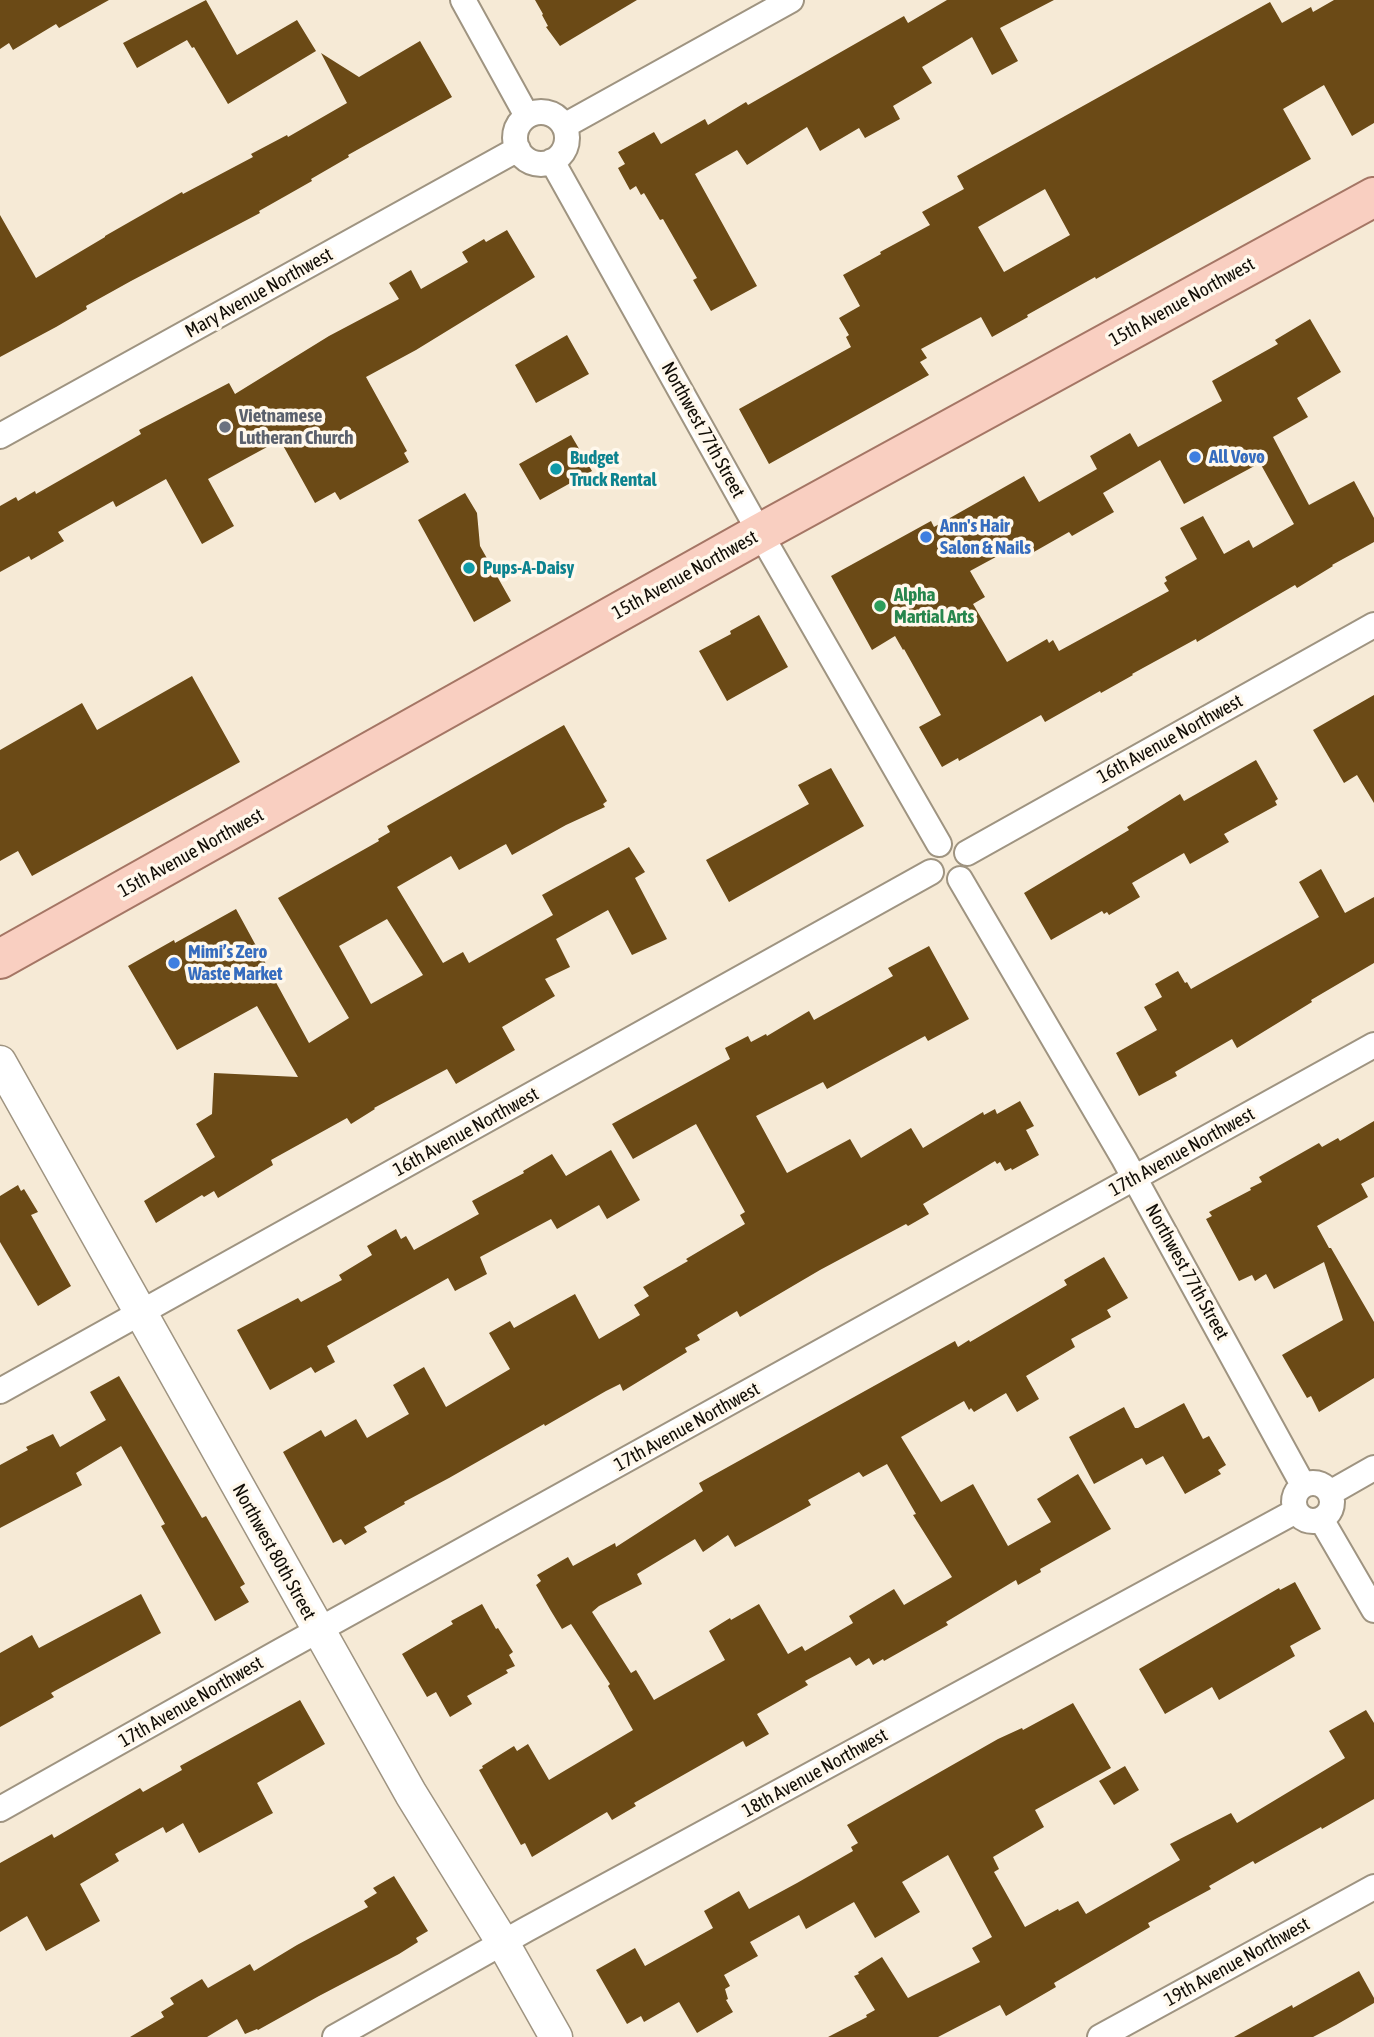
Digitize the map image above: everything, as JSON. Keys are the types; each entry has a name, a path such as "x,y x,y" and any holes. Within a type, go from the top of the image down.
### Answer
{"main road":[{"name":"15th Avenue Northwest","path":"0,959 760,533 1374,197"}],"street":[{"path":"463,0 527,116"},
{"path":"564,126 792,0"},
{"path":"540,112 548,113 556,116 564,126 566,146 552,161 534,163 526,159 518,149 515,135 518,126 527,116 540,112"},
{"name":"Mary Avenue Northwest","path":"0,436 518,149"},
{"name":"Northwest 77th Street","path":"552,161 760,533 939,844"},
{"name":"16th Avenue Northwest","path":"967,853 1374,625"},
{"path":"954,842 961,845 967,853 968,871 960,879 951,883 944,882 931,872 929,857 939,844 954,842"},
{"name":"16th Avenue Northwest","path":"0,1391 931,872"},
{"name":"Northwest 77th Street","path":"960,879 1135,1178 1303,1485"},
{"name":"17th Avenue Northwest","path":"0,1809 1374,1045"},
{"name":"Northwest 80th Street","path":"0,1062 318,1631 411,1794 503,1942 556,2037"},
{"path":"1329,1493 1374,1468"},
{"path":"1306,1483 1318,1483 1329,1493 1332,1504 1321,1519 1308,1521 1296,1511 1293,1503 1296,1491 1306,1483"},
{"name":"18th Avenue Northwest","path":"334,2037 503,1942 1296,1511"},
{"path":"1321,1519 1374,1610"},
{"name":"19th Avenue Northwest","path":"1100,2037 1374,1887"}],"building":[{"path":"0,0 109,0 59,28 56,24 13,50 9,43 0,49"},
{"path":"206,0 237,55 297,20 316,51 228,104 194,47 192,48 187,40 137,68 123,43"},
{"path":"535,0 637,0 560,46 546,27 548,26"},
{"path":"947,0 1054,0 1000,28 1018,61 992,75 972,37 922,67 932,83 893,106 900,119 865,138 859,128 820,151 807,127 747,165 737,150 695,174 757,286 711,311 693,280 697,278 663,219 660,220 644,193 641,195 636,186 630,190 618,168 625,164 618,152 654,132 661,144 705,119 708,125 904,16 908,23"},
{"path":"1334,0 1374,0 1374,123 1352,136 1324,85 1283,109 1311,159 1096,279 1095,277 992,337 981,317 921,349 927,358 920,362 929,375 769,464 739,409 851,347 846,337 849,335 839,318 860,306 843,275 930,225 922,212 964,189 957,176 1270,2 1282,23 1311,7 1313,12","holes":["1045,189 1070,235 1004,272 978,227"]},
{"path":"420,41 452,97 348,155 349,157 311,179 312,181 259,211 260,213 131,281 86,306 87,309 56,327 0,357 0,215 36,278 182,192 183,194 253,157 251,154 287,135 288,137 347,103 321,53 359,77"},
{"path":"507,230 535,277 416,350 366,377 407,451 404,453 409,462 340,500 335,492 315,503 280,440 208,479 234,526 202,544 166,479 116,507 113,501 58,532 64,541 31,560 29,556 0,572 0,506 16,497 18,501 35,491 36,494 141,434 139,430 229,383 235,394 329,336 399,299 389,283 411,270 421,289 468,262 462,252"},
{"path":"1310,319 1341,372 1297,398 1308,417 1273,437 1309,505 1354,481 1374,518 1374,542 1297,588 1295,585 1197,642 1196,639 1101,693 1100,691 1045,722 1041,715 959,761 958,758 942,767 919,727 941,715 904,649 895,636 872,650 831,576 931,521 934,527 1024,476 1039,502 1097,469 1090,456 1130,433 1138,447 1222,401 1212,381 1278,344 1275,340","holes":["1160,460 1184,504 1260,463 1294,524 1253,548 1249,540 1224,554 1203,516 1180,528 1197,559 1165,577 1167,581 1164,583 1169,591 1059,651 1053,640 1049,643 1047,639 1007,662 973,604 985,597 970,571 1018,545 1025,557 1069,532 1072,536 1114,512 1103,493"]},
{"path":"567,335 589,374 536,403 515,365"},
{"name":"Budget Truck Rental","path":"571,435 592,471 540,500 519,464"},
{"name":"Pups-A-Daisy","path":"465,493 477,513 480,546 511,601 474,622 418,520"},
{"path":"759,615 788,667 727,701 699,651"},
{"path":"192,676 240,762 32,876 18,851 0,861 0,750 82,703 97,730"},
{"path":"1374,695 1374,803 1357,775 1344,783 1313,730"},
{"path":"564,725 607,801 603,804 605,807 512,855 506,844 459,870 451,856 397,887 443,963 463,952 469,963 553,915 542,895 629,847 645,872 635,878 667,939 632,955 608,910 556,939 570,967 545,979 555,996 502,1027 515,1050 456,1084 447,1069 374,1108 351,1124 347,1118 271,1160 273,1165 218,1198 214,1191 204,1197 202,1195 156,1223 144,1201 215,1157 196,1124 212,1114 214,1073 298,1077 257,1006 177,1050 128,966 236,909 309,1043 349,1018 278,898 379,841 378,839 390,832 387,826","holes":["387,919 423,975 371,1004 339,946"]},
{"path":"1256,760 1278,799 1275,801 1277,805 1224,834 1229,842 1190,864 1184,853 1132,883 1140,897 1109,915 1102,911 1051,940 1024,893 1129,830 1127,827 1180,794 1184,801"},
{"path":"831,768 864,826 729,902 706,860 809,804 798,785"},
{"path":"1321,869 1345,913 1374,897 1374,963 1237,1048 1232,1039 1175,1072 1177,1076 1139,1096 1116,1053 1157,1030 1144,1007 1162,997 1155,984 1178,971 1191,989 1319,917 1299,882"},
{"path":"929,946 969,1019 928,1041 925,1036 827,1089 823,1082 756,1116 787,1173 850,1139 861,1158 911,1128 923,1148 983,1112 984,1115 995,1109 997,1114 1020,1101 1034,1126 1026,1130 1039,1155 1005,1171 1000,1162 997,1164 995,1161 923,1204 929,1214 820,1270 740,1317 737,1311 697,1335 700,1340 685,1348 687,1352 623,1391 620,1384 606,1391 404,1502 405,1504 364,1527 367,1532 345,1545 341,1539 333,1543 283,1452 321,1430 325,1437 356,1419 367,1438 409,1414 393,1385 424,1367 446,1407 510,1369 489,1333 510,1321 514,1328 575,1294 599,1339 640,1315 634,1305 649,1296 643,1287 745,1224 740,1215 745,1212 696,1124 633,1159 612,1124 730,1059 725,1048 748,1036 751,1042 766,1034 767,1036 809,1011 814,1020 893,976 888,968"},
{"path":"1374,1121 1374,1177 1361,1184 1368,1197 1317,1226 1374,1322 1374,1378 1319,1412 1311,1396 1307,1398 1282,1355 1343,1320 1324,1262 1274,1289 1266,1274 1255,1281 1252,1275 1239,1281 1206,1219 1212,1216 1209,1212 1262,1182 1259,1177 1319,1143 1322,1147 1338,1138 1340,1141"},
{"path":"611,1150 640,1200 607,1219 599,1205 557,1229 551,1219 480,1257 487,1274 455,1291 448,1278 327,1346 335,1362 315,1373 311,1367 270,1390 237,1330 298,1298 301,1302 342,1280 339,1275 372,1255 367,1246 396,1229 401,1239 406,1236 414,1250 479,1214 472,1201 524,1173 523,1171 552,1154 566,1176"},
{"path":"18,1185 21,1191 24,1189 38,1212 31,1215 71,1286 38,1306 0,1242 0,1196"},
{"path":"1104,1257 1128,1298 1107,1310 1111,1317 1071,1339 1075,1347 1026,1376 1039,1399 1017,1412 1006,1393 974,1412 971,1408 969,1410 964,1401 901,1437 941,1502 973,1484 1008,1546 1051,1522 1037,1499 1078,1474 1111,1529 1040,1569 1041,1572 1018,1585 1016,1580 946,1622 948,1625 884,1661 883,1659 873,1665 869,1658 856,1666 850,1657 805,1681 808,1685 757,1714 769,1734 746,1747 743,1741 634,1803 636,1806 612,1820 607,1812 532,1857 525,1843 521,1845 479,1770 482,1766 514,1746 517,1751 528,1744 549,1780 633,1730 608,1686 610,1684 571,1624 562,1629 536,1585 541,1581 537,1575 568,1557 573,1566 615,1543 616,1547 703,1491 699,1483 955,1341 958,1347 969,1340 970,1342 1067,1285 1064,1280","holes":["887,1464 916,1514 913,1515 952,1577 904,1605 894,1589 849,1616 853,1623 805,1651 802,1646 788,1654 759,1604 709,1631 725,1660 654,1700 636,1670 631,1673 592,1612 642,1584 637,1574 695,1539 703,1552 728,1535 735,1547 811,1505 808,1500 859,1472 863,1477"]},
{"path":"119,1376 202,1518 206,1516 245,1584 240,1587 249,1602 215,1621 161,1526 165,1524 121,1446 76,1473 82,1485 0,1528 0,1465 28,1450 26,1447 53,1434 60,1447 106,1420 90,1392"},
{"path":"1184,1403 1203,1439 1209,1436 1226,1465 1218,1470 1221,1474 1185,1494 1163,1456 1146,1465 1142,1458 1094,1484 1069,1437 1124,1407 1135,1428 1138,1428"},
{"path":"1295,1582 1321,1629 1290,1646 1295,1656 1219,1700 1212,1687 1165,1714 1139,1669 1279,1588 1280,1590"},
{"path":"141,1594 161,1633 51,1693 54,1697 0,1727 0,1653 32,1635 39,1648"},
{"path":"482,1604 513,1652 509,1655 515,1666 506,1670 508,1673 467,1696 472,1704 450,1717 436,1692 427,1697 402,1654"},
{"path":"300,1700 325,1744 257,1783 273,1813 199,1853 183,1823 166,1833 163,1827 115,1854 119,1861 80,1884 100,1921 46,1951 27,1916 0,1932 0,1863 52,1834 54,1838 140,1788 143,1792 182,1770 180,1766"},
{"path":"1073,1703 1111,1768 1035,1810 1044,1827 993,1857 999,1869 994,1872 1025,1927 1078,1901 1086,1914 1180,1860 1170,1844 1231,1813 1237,1823 1345,1758 1329,1731 1366,1710 1374,1723 1374,1799 1322,1829 1321,1827 1255,1864 1253,1861 1209,1886 1211,1889 1148,1923 1150,1927 1054,1983 1056,1987 1006,2016 1000,2005 938,2037 828,2037 875,2010 854,1976 882,1957 908,1998 980,1962 972,1948 992,1937 948,1855 902,1882 920,1912 875,1938 854,1902 806,1929 799,1915 750,1942 758,1956 724,1975 730,1986 725,1989 726,2000 733,2012 697,2033 679,2002 644,2022 641,2016 627,2024 596,1970 635,1948 645,1966 713,1928 704,1911 739,1891 749,1909 797,1883 853,1851 851,1847 858,1843 847,1825 998,1739 1022,1728 1023,1730"},
{"path":"1125,1766 1139,1790 1114,1805 1099,1781"},
{"path":"394,1876 428,1931 416,1938 418,1942 399,1954 258,2030 245,2034 237,2019 207,2037 130,2037 164,2017 161,2012 174,2004 170,1998 202,1979 208,1988 250,1964 254,1971 368,1907 364,1901 377,1893 373,1888"},
{"path":"1359,1971 1374,1998 1374,2003 1336,2025 1313,2037 1234,2037 1292,2005 1293,2008"}],"place":[{"name":"Vietnamese Lutheran Church","path":"225,427"},
{"name":"All Vovo","path":"1195,457"},
{"name":"Budget Truck Rental","path":"556,469"},
{"name":"Ann's Hair Salon & Nails","path":"926,537"},
{"name":"Pups-A-Daisy","path":"469,568"},
{"name":"Alpha Martial Arts","path":"880,606"},
{"name":"Mimi’s Zero Waste Market","path":"174,963"}]}
